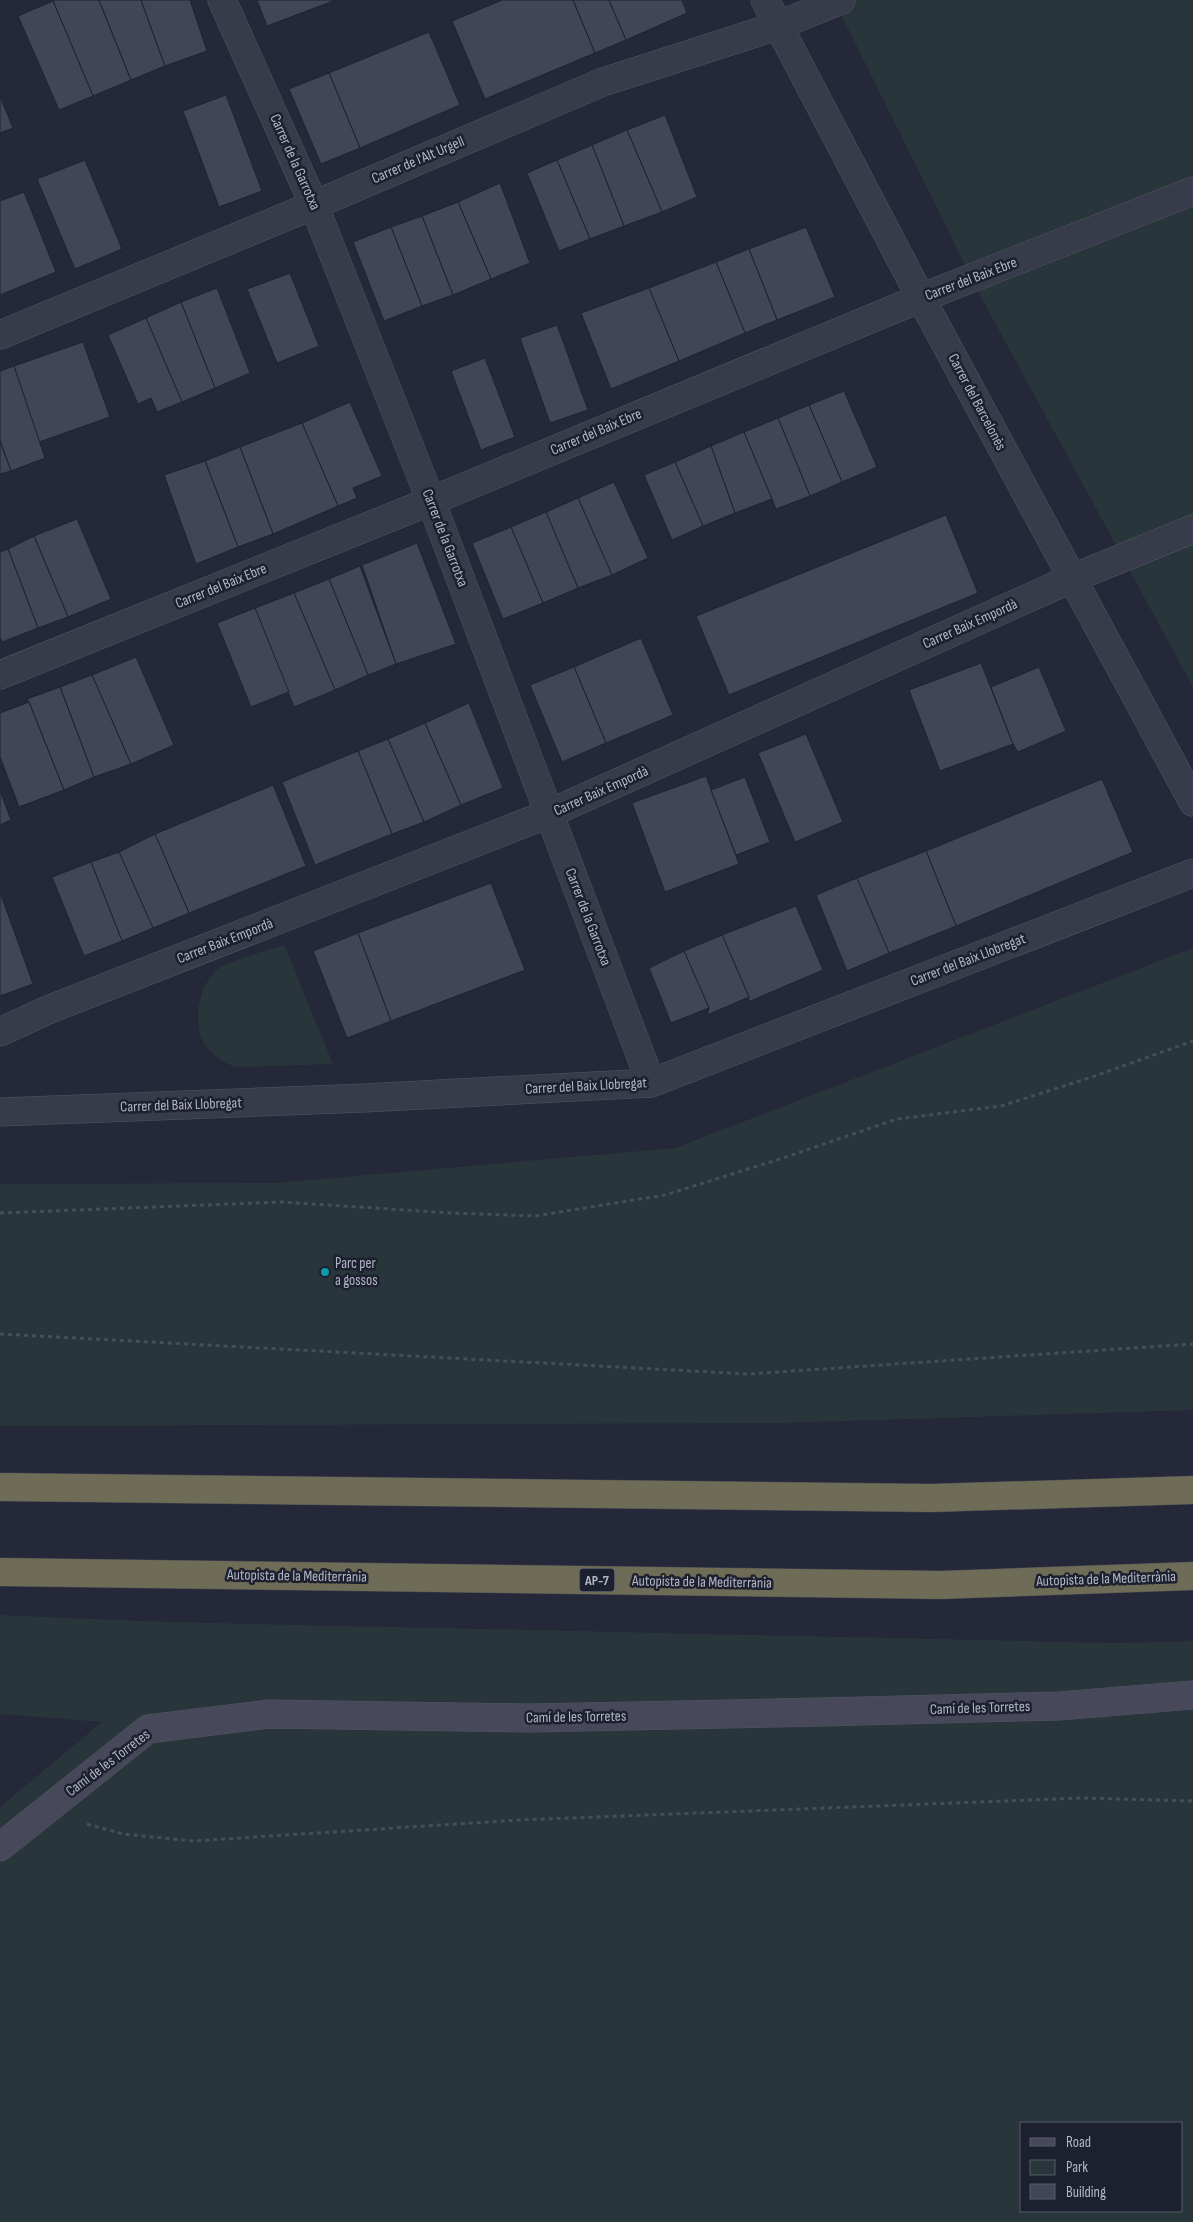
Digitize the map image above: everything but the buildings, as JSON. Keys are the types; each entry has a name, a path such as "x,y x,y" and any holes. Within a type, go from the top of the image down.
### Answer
{"highway":[{"path":"0,1487 922,1498 1193,1490"},
{"name":"Autopista de la Mediterrània","path":"0,1572 942,1585 1193,1576"}],"street":[{"name":"Carrer de la Garrotxa","path":"222,0 314,205 431,501 651,1083"},
{"name":"Carrer del Barcelonès","path":"765,0 921,298 1193,802"},
{"name":"Carrer de l'Alt Urgell","path":"0,335 314,205 603,82 777,26 841,0"},
{"name":"Carrer del Baix Ebre","path":"0,675 431,501 921,298 1193,191"},
{"name":"Carrer Baix Empordà","path":"0,1032 50,1009 548,814 1073,578 1193,529"},
{"name":"Carrer del Baix Llobregat","path":"0,1112 364,1098 651,1083 1193,873"},
{"name":"Camí de les Torretes","path":"0,1847 148,1729 270,1714 531,1718 1059,1706 1193,1695"}],"path":[{"path":"0,1213 282,1202 451,1213 535,1216 665,1195 780,1159 897,1119 1001,1106 1101,1074 1193,1041"},
{"path":"0,1334 748,1374 1193,1344"},
{"path":"45,1812 122,1834 193,1841 519,1820 1082,1798 1193,1801"}],"green space":[{"path":"834,0 1193,0 1193,687 981,297"},
{"path":"284,945 333,1064 235,1067 224,1062 209,1050 199,1031 198,1008 205,986 218,969 223,966"},
{"path":"1193,948 1193,1410 785,1423 0,1426 0,1184 275,1183 675,1148"},
{"path":"0,1615 168,1622 1114,1643 1193,1641 1193,2222 0,2222 0,1807 102,1722 0,1714"}],"place":[{"name":"Parc per a gossos","path":"325,1272"}]}
